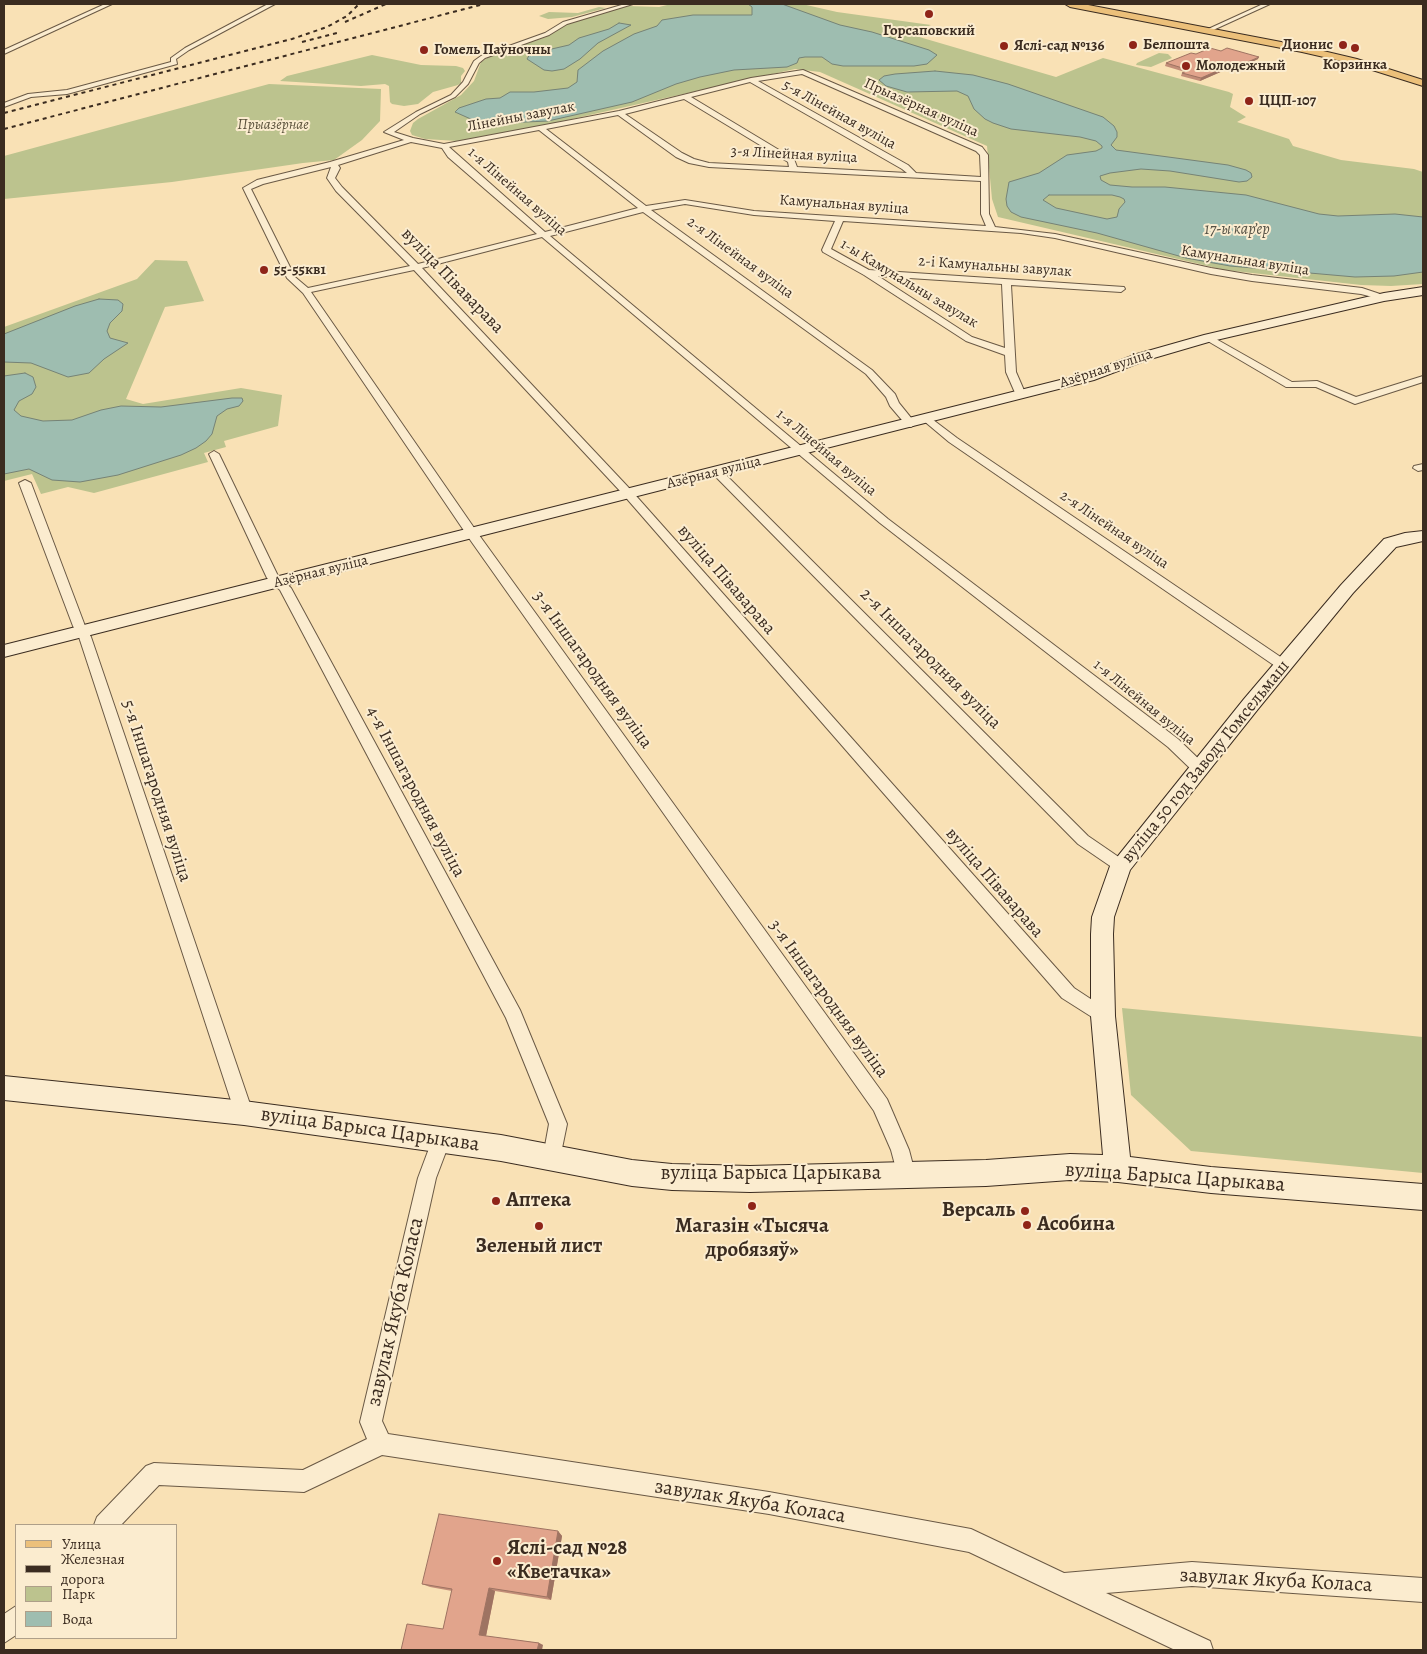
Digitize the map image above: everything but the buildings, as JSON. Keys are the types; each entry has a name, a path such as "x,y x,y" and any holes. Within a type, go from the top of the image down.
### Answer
{"main road":[{"path":"1070,4 1328,55 1423,83"}],"street":[{"path":"4,52 109,4"},
{"path":"4,105 30,95 67,92 175,63 173,59 187,49 272,4"},
{"path":"411,140 388,132 418,113 453,96 466,83 476,62 483,56 547,34 564,23 630,4"},
{"path":"1208,30 1267,4"},
{"name":"Лінейны завулак","path":"246,188 260,182 333,164 411,140 444,146 619,113 750,80 803,72"},
{"name":"Прыазёрная вуліца","path":"803,72 979,148 984,156 985,214 991,228"},
{"name":"5-я Лінейная вуліца","path":"750,80 905,167 913,175"},
{"path":"686,97 791,161 794,169"},
{"name":"3-я Лінейная вуліца","path":"619,113 692,162 709,165 983,179"},
{"name":"2-я Лінейная вуліца","path":"540,128 644,209 869,372 891,396 894,404 911,424"},
{"name":"1-я Лінейная вуліца","path":"444,146 451,155 544,235 884,521 1173,743 1200,769"},
{"name":"вуліца Піваварава","path":"333,164 336,168 331,178 339,189 416,267 628,494 1068,993 1103,1016"},
{"name":"3-я Іншагародняя вуліца","path":"246,188 290,278 306,291 472,533 881,1105 900,1150 906,1173"},
{"name":"Камунальная вуліца","path":"306,291 416,267 644,209 684,202 754,213 991,228 1055,236 1210,271 1362,291 1384,296"},
{"name":"1-ы Камунальны завулак","path":"840,219 826,250 867,273 969,339 1009,353"},
{"name":"2-і Камунальны завулак","path":"867,273 1121,289"},
{"path":"1006,281 1011,372 1021,395"},
{"name":"Азёрная вуліца","path":"4,651 911,424 1089,376 1142,357 1209,338 1384,296 1423,291"},
{"path":"1209,338 1290,385 1317,384 1354,401 1423,379"},
{"name":"2-я Лінейная вуліца","path":"928,419 953,440 1283,665"},
{"name":"4-я Іншагародняя вуліца","path":"214,454 273,578 285,588 514,1015 558,1124 552,1157"},
{"name":"2-я Іншагародняя вуліца","path":"717,472 1083,840 1121,866"},
{"name":"5-я Іншагародняя вуліца","path":"25,483 82,632 244,1113"},
{"name":"вуліца 50 год Заводу Гомсельмаш","path":"1118,1169 1103,1016 1103,917 1121,866 1250,704 1347,588 1390,543 1405,538 1423,536"},
{"name":"вуліца Барыса Царыкава","path":"4,1088 244,1113 552,1157 632,1173 750,1179 906,1173 986,1173 1070,1168 1118,1169 1211,1180 1423,1197"},
{"name":"завулак Якуба Коласа","path":"441,1141 427,1178 371,1422 381,1444 769,1503 971,1541 1064,1584 1192,1574 1423,1590"},
{"path":"106,1524 154,1474 304,1480 381,1444"},
{"path":"1064,1584 1201,1650"},
{"path":"4,1631 15,1619"}],"green space":[{"path":"671,4 802,4 837,12 931,25 909,34 1056,77 1103,58 1229,92 1233,94 1230,107 1246,117 1237,122 1289,139 1293,146 1341,160 1414,169 1423,172 1423,284 1361,285 1225,270 998,217 992,199 987,146 820,72 795,69 554,123 457,141 425,139 412,135 410,131 413,123 418,119 461,95 474,81 481,62 492,55 546,37 571,22 628,6 659,7"},
{"path":"599,7 606,8 572,17 548,19 539,16 549,12 578,13"},
{"path":"1159,53 1168,54 1172,58 1151,67 1136,65 1137,63"},
{"path":"372,55 421,65 456,66 463,68 465,71 461,76 461,83 458,85 433,92 418,104 404,106 390,102 389,86 385,84 361,86 280,81 287,76"},
{"name":"Прыазёрнае","path":"269,84 381,89 380,121 362,140 334,160 172,182 4,199 4,156"},
{"path":"155,260 187,261 204,301 165,307 126,399 143,404 241,388 282,395 278,426 224,441 226,447 204,453 208,462 94,493 68,487 41,494 32,474 4,481 4,327 137,279"},
{"path":"1122,1008 1423,1037 1423,1173 1191,1151 1131,1095"}],"water":[{"path":"748,4 782,4 840,25 872,32 929,50 937,55 927,64 914,66 843,66 832,64 822,57 799,58 797,63 787,67 734,70 700,77 676,84 632,102 548,121 482,124 455,112 459,108 486,99 500,98 510,92 534,92 568,88 577,82 578,70 603,51 634,34 657,26 662,20 693,15 752,15 752,7"},
{"path":"619,23 631,25 598,43 580,59 564,69 544,70 527,59 530,54 569,45 579,38 609,29"},
{"name":"17-ы кар’ер","path":"935,71 973,75 1008,84 1103,117 1114,126 1117,132 1117,137 1111,145 1116,150 1228,165 1246,170 1251,173 1252,177 1247,181 1239,182 1170,171 1141,169 1100,176 1101,180 1110,185 1165,187 1246,195 1319,214 1338,216 1395,214 1423,217 1423,272 1394,276 1355,277 1230,266 1186,258 1097,233 1021,217 1011,212 1007,206 1006,199 1009,182 1039,173 1067,155 1096,151 1102,148 1102,146 1096,141 1080,137 1011,129 993,123 985,119 974,109 968,96 957,91 907,92 886,86 879,80 884,76","holes":["1049,195 1112,195 1124,199 1125,202 1119,209 1117,217 1107,219 1056,208 1043,200"]},
{"path":"99,299 118,300 123,304 122,311 110,323 107,331 110,338 128,343 104,359 89,373 68,377 31,363 4,362 4,334 75,306"},
{"path":"25,373 33,377 36,387 32,394 19,401 14,410 21,416 43,421 72,420 101,410 121,406 161,407 232,398 242,398 243,401 239,406 227,409 217,416 212,434 196,448 181,455 118,475 80,482 52,480 29,469 4,474 4,376"}],"railway":[{"path":"4,113 292,39 327,27 347,16 359,4"},
{"path":"345,22 386,4"},
{"path":"4,129 484,4"},
{"path":"302,42 337,33"}],"place":[{"name":"Горсаповский","path":"929,14"},
{"name":"Белпошта","path":"1133,45"},
{"name":"Дионис","path":"1343,45"},
{"name":"Яслі-сад №136","path":"1004,46"},
{"name":"Корзинка","path":"1355,48"},
{"name":"Гомель Паўночны","path":"424,50"},
{"name":"Молодежный","path":"1186,66"},
{"name":"ЦЦП-107","path":"1249,101"},
{"name":"55-55кв1","path":"264,270"},
{"name":"Аптека","path":"496,1201"},
{"name":"Магазін «Тысяча дробязяў»","path":"752,1206"},
{"name":"Версаль","path":"1025,1211"},
{"name":"Асобина","path":"1027,1225"},
{"name":"Зеленый лист","path":"539,1226"},
{"name":"Яслі-сад №28 «Кветачка»","path":"497,1561"}]}
